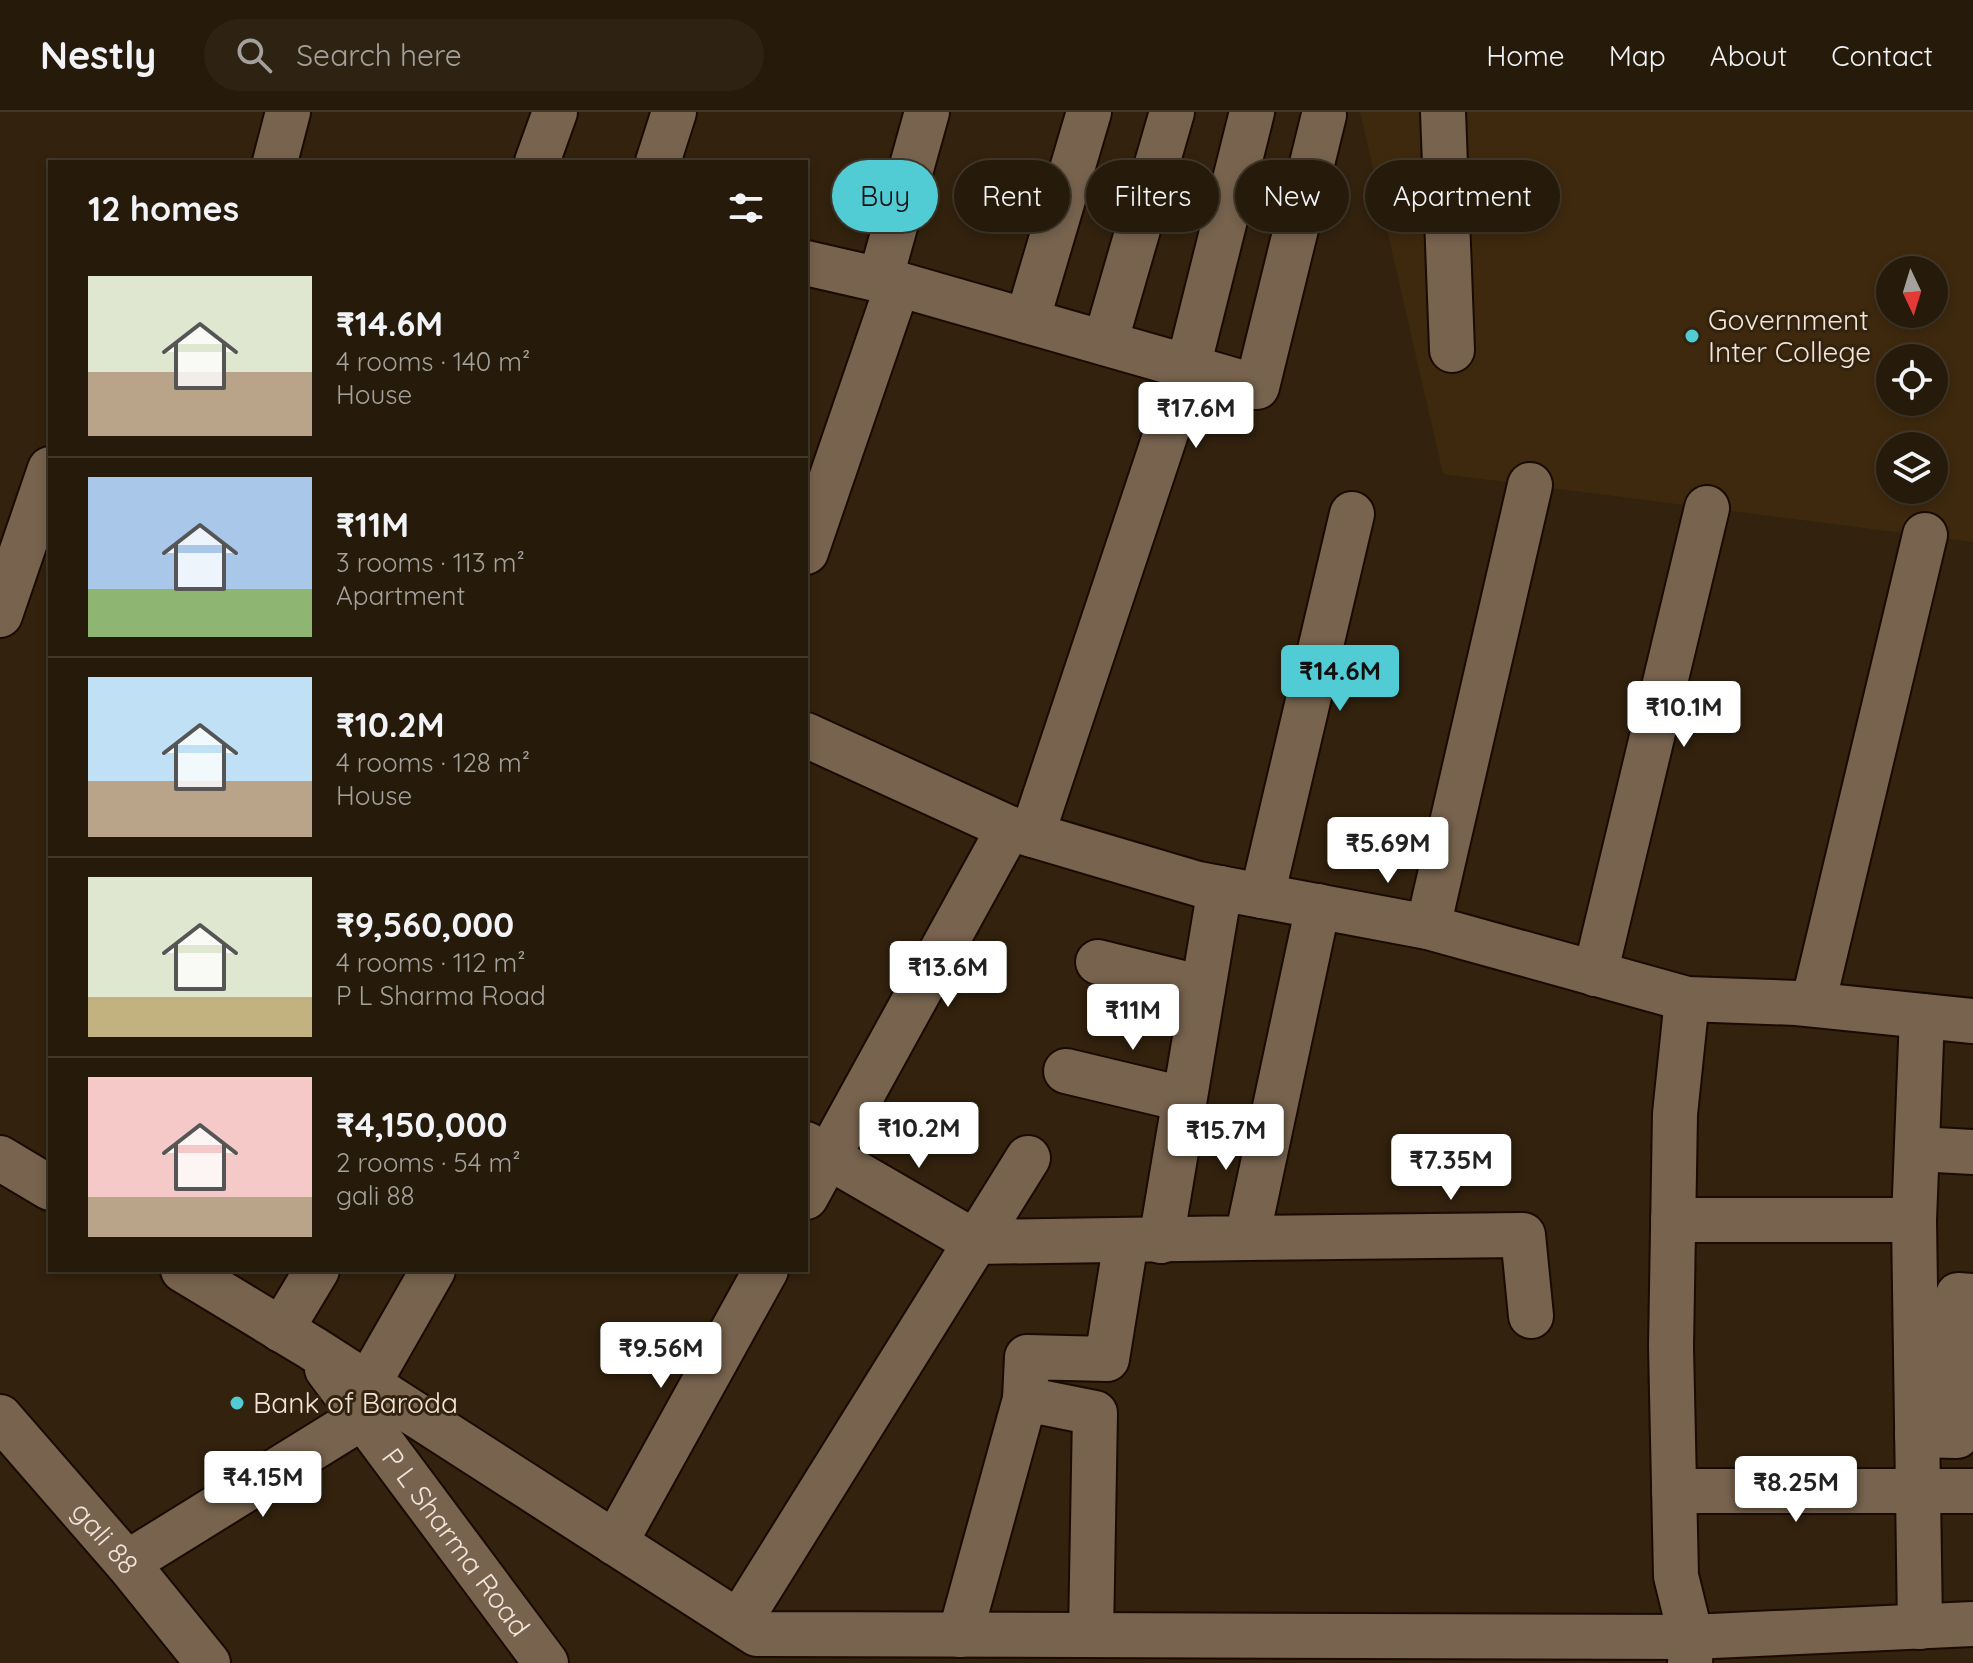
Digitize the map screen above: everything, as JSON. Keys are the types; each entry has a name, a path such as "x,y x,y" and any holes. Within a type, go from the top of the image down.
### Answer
{"street":[{"path":"276,160 288,112"},
{"path":"538,160 555,112"},
{"path":"659,160 674,112"},
{"path":"898,284 882,273 927,112"},
{"path":"1027,321 1089,112"},
{"path":"1105,343 1172,112"},
{"path":"808,1189 817,1151 1021,831 1188,367 1252,112"},
{"path":"1443,112 1452,350"},
{"path":"808,263 898,284 1257,387 1324,115"},
{"path":"808,546 898,284"},
{"path":"1428,927 1530,485"},
{"path":"0,615 29,489"},
{"path":"1595,974 1707,508"},
{"path":"1262,896 1352,514"},
{"path":"1813,1004 1925,535"},
{"path":"808,736 1021,831 1198,884 1428,927 1687,999 1813,1004 1973,1021"},
{"path":"960,1635 1025,1399 1027,1357 1107,1359 1183,1099 1220,888"},
{"path":"1247,1238 1318,906"},
{"path":"1098,962 1203,988"},
{"path":"1687,999 1675,1114 1671,1347 1676,1576 1691,1650"},
{"path":"1920,1627 1914,1220 1922,1016"},
{"path":"1066,1071 1183,1099"},
{"path":"1917,1149 1973,1152"},
{"path":"817,1151 975,1242 1523,1235 1531,1316"},
{"path":"0,1158 46,1179"},
{"path":"739,1622 1028,1158"},
{"path":"1673,1220 1914,1220"},
{"path":"186,1272 296,1339 365,1400 615,1543 757,1634 1091,1635 1149,1649 1691,1650 1973,1624"},
{"path":"296,1339 316,1272"},
{"path":"127,1563 365,1400 432,1272"},
{"path":"615,1543 765,1272"},
{"path":"1917,1435 1957,1436 1958,1295 1973,1296"},
{"path":"1025,1399 1095,1413 1091,1635"},
{"name":"P L Sharma Road","path":"365,1400 546,1663"},
{"name":"gali 88","path":"0,1417 127,1563 208,1663"},
{"path":"1674,1491 1973,1491"}],"shaded area":[{"name":"Government Inter College","path":"1360,112 1973,112 1973,542 1443,474 1388,232 1560,232 1560,160 1371,160"}],"place":[{"name":"Government Inter College","path":"1692,336"},
{"name":"Bank of Baroda","path":"237,1403"}]}
